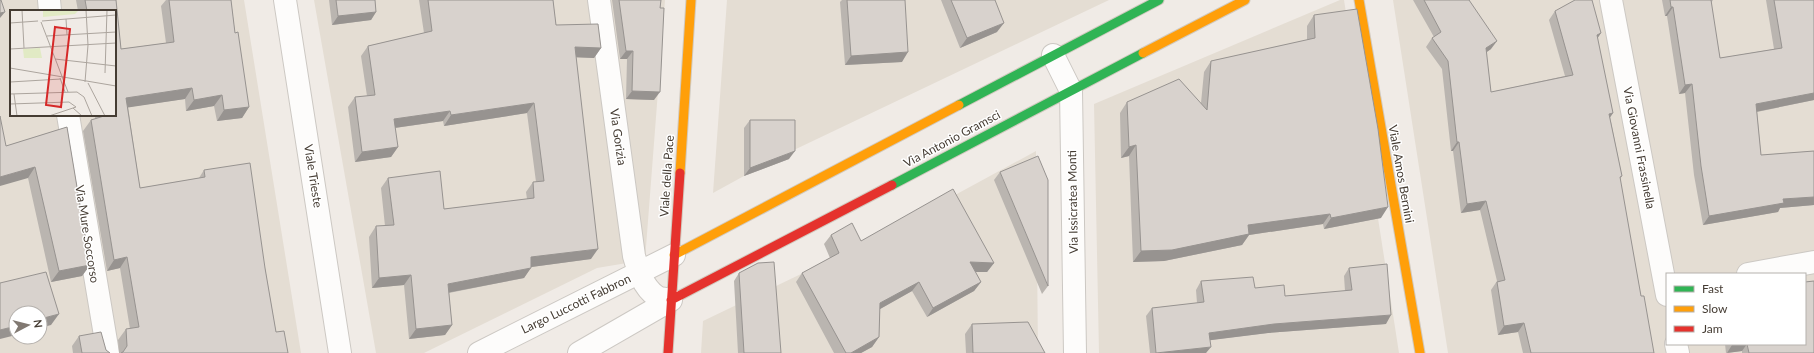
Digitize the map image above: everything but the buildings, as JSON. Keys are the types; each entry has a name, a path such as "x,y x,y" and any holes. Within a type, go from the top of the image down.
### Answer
{"street":[{"path":"48,0 50,10"},
{"name":"Viale Trieste","path":"286,0 340,353"},
{"name":"Via Gorizia","path":"599,0 634,256 638,273"},
{"name":"Viale della Pace","path":"668,353 691,0"},
{"path":"674,255 1159,0"},
{"name":"Via Antonio Gramsci","path":"671,300 1245,0"},
{"name":"Viale Amos Bernini","path":"1359,0 1420,353"},
{"name":"Via Giovanni Frassinella","path":"1611,0 1666,286"},
{"name":"Via Issicratea Monti","path":"1053,55 1071,91 1076,353"},
{"name":"Via Mure Soccorso","path":"68,116 108,353"},
{"name":"Largo Luccotti Fabbron","path":"479,353 674,255"},
{"path":"1754,273 1814,262"},
{"path":"638,273 656,296 671,300"},
{"path":"579,353 671,300"}],"shaded area":[{"path":"0,0 244,0 301,353 0,353"},
{"path":"314,0 665,0 645,260 597,268 424,353 376,353"},
{"path":"727,0 1109,0 775,159 713,193"},
{"path":"1340,0 1344,0 1399,353 1099,353 1094,104"},
{"path":"1393,0 1814,0 1814,353 1448,353"},
{"path":"1036,151 1038,353 701,353 703,321 876,238"}],"traffic: fast":[{"path":"959,105 1159,0"},
{"path":"892,185 1143,53"}],"traffic: slow":[{"path":"680,173 691,0"},
{"path":"1143,53 1245,0"},
{"path":"1359,0 1420,353"},
{"path":"674,255 959,105"}],"traffic: jam":[{"path":"668,353 680,173"},
{"path":"671,300 892,185"}]}
